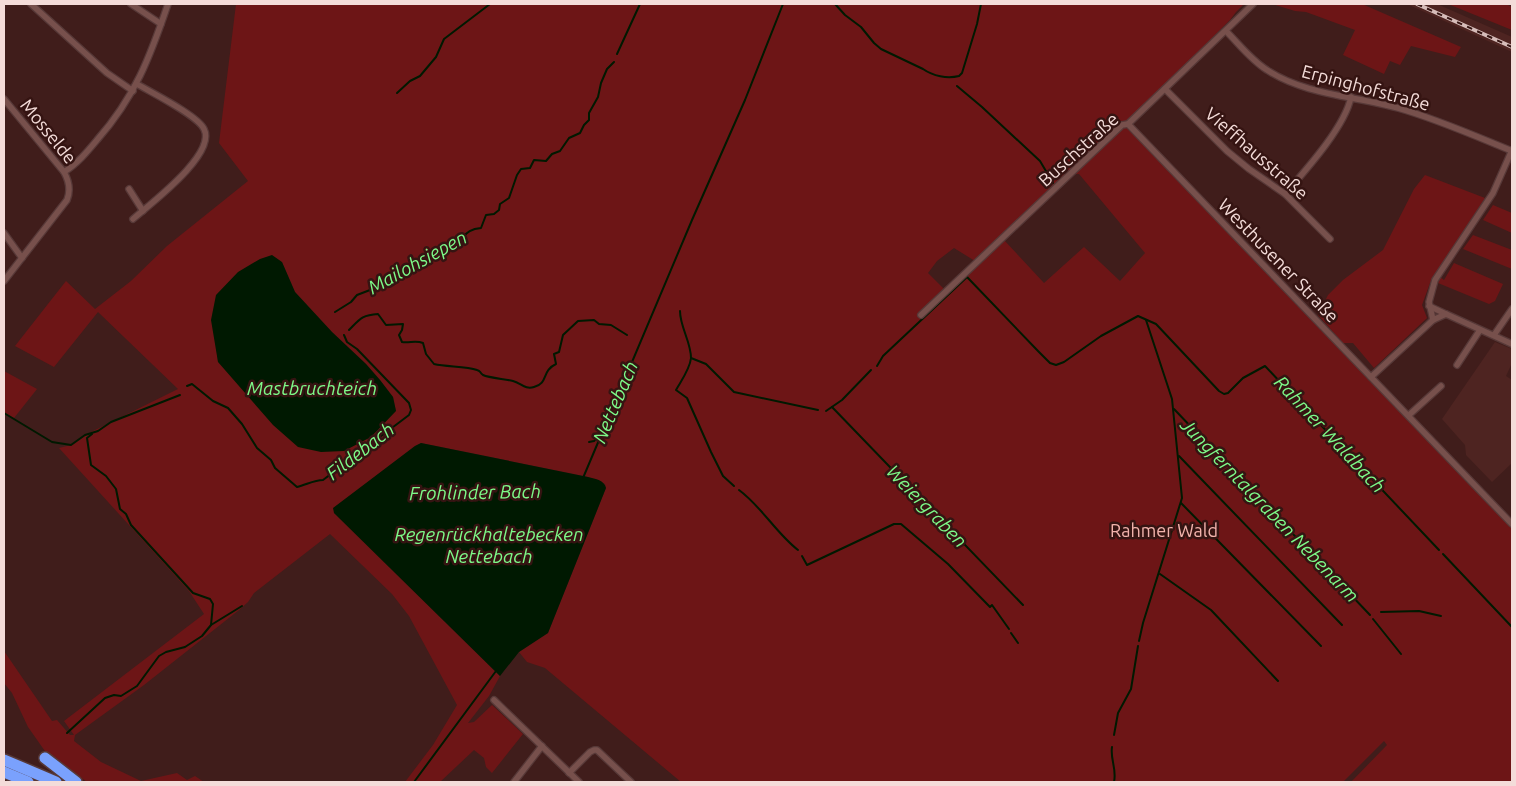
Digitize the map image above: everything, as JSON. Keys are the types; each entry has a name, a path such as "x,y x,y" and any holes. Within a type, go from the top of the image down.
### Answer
{"highway":[{"path":"45,758 76,782"},
{"path":"4,760 56,782"},
{"path":"4,772 28,782"}],"street":[{"path":"31,4 107,73 133,91"},
{"path":"131,4 161,24"},
{"path":"64,172 83,156 103,134 133,91 150,55 168,4"},
{"name":"Buschstraße","path":"921,315 1122,125 1128,124 1253,4"},
{"name":"Erpinghofstraße","path":"1226,31 1254,60 1273,74 1309,88 1410,112 1512,151"},
{"path":"133,219 194,163 206,139 204,129 189,115 137,84"},
{"name":"Vieffhausstraße","path":"1165,89 1239,162 1285,194 1330,239"},
{"path":"1285,194 1324,146 1343,116 1351,97"},
{"name":"Mosselde","path":"4,99 64,172 69,187 67,200 4,281"},
{"name":"Westhusener Straße","path":"1128,124 1512,524"},
{"path":"1433,320 1429,306 1435,280 1493,194 1512,151"},
{"path":"129,188 143,211"},
{"path":"4,233 22,258"},
{"path":"1429,306 1512,344"},
{"path":"1494,336 1512,308"},
{"path":"1371,377 1433,320 1446,314"},
{"path":"1457,365 1480,330"},
{"path":"1409,415 1441,386"},
{"path":"494,700 579,782"},
{"path":"514,782 542,746"},
{"path":"569,773 590,752 597,750 631,782"}],"shaded area":[{"path":"1407,4 1437,4 1512,37 1512,52"},
{"path":"1495,342 1512,349 1512,363 1506,376 1512,380 1512,463 1492,482 1466,455 1465,445 1442,419"}],"green space":[{"name":"Rahmer Wald","path":"236,4 1244,4 1125,125 1512,528 1512,782 1351,782 1387,745 1384,741 1343,782 681,782 545,668 527,662 519,652 548,633 606,488 605,484 588,477 421,443 334,508 334,513 500,676 489,696 468,723 474,722 492,705 523,734 492,773 486,767 484,758 474,750 440,782 405,782 433,745 457,705 409,616 392,594 330,534 254,593 239,610 144,685 75,735 74,741 101,762 141,781 177,773 187,780 195,776 204,782 87,782 47,754 28,727 12,693 4,683 4,651 52,721 57,720 70,735 74,735 64,721 204,614 189,591 59,448 71,445 85,435 178,389 98,312 54,367 15,346 66,281 95,309 131,281 167,246 248,181 219,143","holes":["1074,174 1079,174 1145,253 1120,281 1084,247 1044,283 1004,240","954,248 975,261 944,289 928,273 937,261","282,262 295,292 380,380 393,397 396,411 218,362 216,345"]},
{"path":"1272,4 1362,4 1461,47 1455,57 1411,46 1400,65 1390,61 1384,74 1343,55 1355,30 1306,12 1295,11"},
{"path":"1448,4 1506,4 1512,7 1512,30"},
{"path":"1425,175 1485,198 1430,283 1422,305 1427,318 1374,368 1353,343 1343,343 1318,315 1328,295 1343,280 1383,250 1414,189"},
{"path":"1493,205 1512,213 1512,233 1483,220"},
{"path":"1473,235 1512,250 1512,269 1463,249"},
{"path":"1454,263 1503,284 1495,301 1489,304 1438,283 1440,277 1444,280"},
{"path":"4,371 37,389 14,418 4,413"}],"water":[{"name":"Mastbruchteich","path":"272,255 282,262 295,292 332,332 366,364 393,397 396,411 371,437 344,451 321,452 298,447 273,425 218,362 211,320 216,295 238,272 260,259"},
{"name":"Regenrückhaltebecken Nettebach","path":"421,443 597,479 605,485 606,488 548,633 519,652 500,676 334,513 333,508"}],"waterway":[{"path":"397,93 410,81 420,76 436,57 444,39 490,4"},
{"name":"Mailohsiepen","path":"617,54 640,4"},
{"name":"Nettebach","path":"583,478 745,100 783,4"},
{"path":"835,4 845,15 861,27 881,49 931,73 950,77 959,76 962,73 981,4"},
{"name":"Mailohsiepen","path":"335,312 351,302 357,295 370,290 386,277 401,275 409,267 432,258 448,249 469,232 481,228 486,215 494,214 499,210 500,204 509,198 521,169 530,168 534,160 546,161 552,154 560,151 569,138 580,133 589,120 589,113 598,97 607,69 614,62"},
{"path":"957,86 1040,161 1053,183"},
{"name":"Rahmer Waldbach","path":"877,366 883,356 967,277 1050,363 1056,365 1064,362 1101,336 1138,316 1156,324 1224,394 1228,393 1243,378 1265,366 1439,550"},
{"path":"680,311 691,358 687,371 676,390 687,398 723,476 734,486"},
{"name":"Fildebach","path":"349,330 362,318 378,314 386,325 403,324 399,335 402,342 423,343 426,354 434,364 473,369 486,376 513,381 531,388 542,383 548,370 556,364 554,354 559,352 563,335 578,321 594,320 599,324 611,325 627,335"},
{"path":"1139,641 1182,498 1172,399 1146,320"},
{"name":"Fildebach","path":"187,386 192,384 213,401 228,408 242,424 257,448 271,460 275,468 297,487 323,480 409,415 411,410 409,403 357,349 347,342 344,335"},
{"name":"Rahmer Waldbach","path":"691,358 706,364 734,392 818,410"},
{"name":"Rahmer Waldbach","path":"826,411 842,400 871,370"},
{"name":"Fildebach","path":"4,413 52,442 71,445 85,435 98,431 111,422 180,395"},
{"name":"Weiergraben","path":"832,407 1023,605"},
{"name":"Jungferntalgraben Nebenarm","path":"1174,409 1370,615"},
{"path":"92,434 87,438 91,465 106,476 116,489 120,509 126,514 131,525 193,593 210,599 213,604 211,625"},
{"name":"Nettebach","path":"589,442 594,441 602,434"},
{"name":"Jungferntalgraben Nebenarm","path":"1179,456 1342,625"},
{"path":"739,490 755,504 798,550"},
{"name":"Jungferntalgraben Nebenarm","path":"1181,503 1321,646"},
{"path":"802,556 807,565 894,524 901,524 948,564 990,607 992,605 1009,629"},
{"name":"Rahmer Waldbach","path":"1443,554 1512,627"},
{"name":"Jungferntalgraben Nebenarm","path":"1160,574 1211,610 1278,681"},
{"name":"Frohlinder Bach","path":"67,733 105,698 114,695 121,696 137,686 159,656 185,647 202,636 211,625 242,606"},
{"name":"Jungferntalgraben Nebenarm","path":"1381,612 1419,611 1441,616"},
{"name":"Jungferntalgraben Nebenarm","path":"1373,619 1401,654"},
{"path":"1011,633 1018,643"},
{"path":"1114,735 1118,713 1131,689 1138,646"},
{"name":"Nettebach","path":"414,782 496,671"},
{"path":"1112,747 1115,773 1114,782"}],"railway":[{"path":"1417,4 1512,47"}]}
